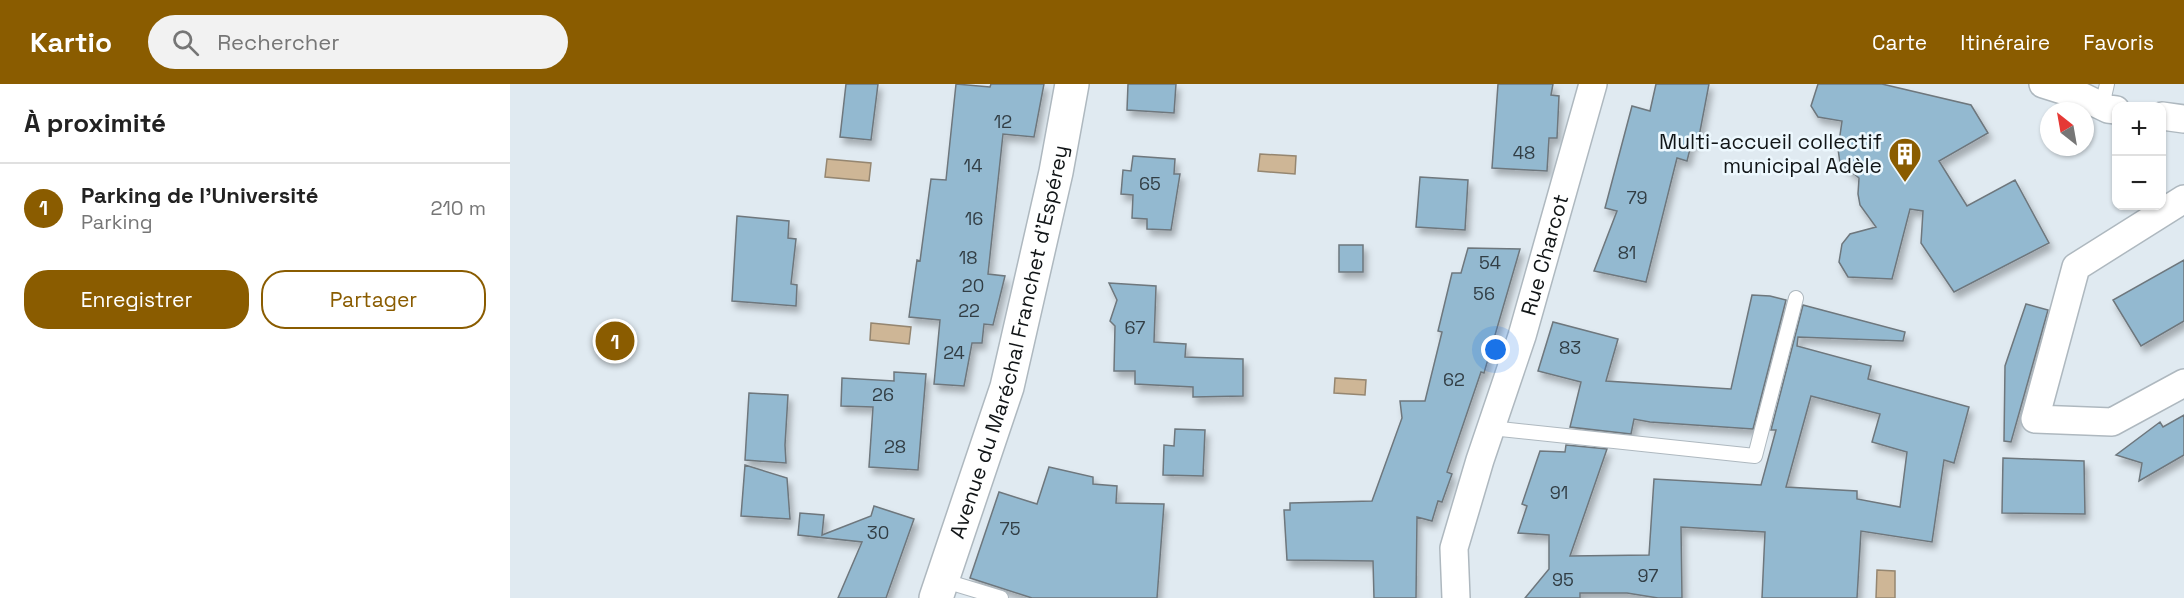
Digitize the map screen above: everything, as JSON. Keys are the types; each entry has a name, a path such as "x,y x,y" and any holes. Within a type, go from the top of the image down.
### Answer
{"main road":[{"name":"Avenue du Maréchal Franchet d'Espérey","path":"939,589 1007,387 1056,172 1072,84"}],"street":[{"name":"Rue Charcot","path":"1456,598 1454,548 1522,336 1593,84"},
{"path":"2043,84 2081,96 2108,100"},
{"path":"2166,117 2184,119"},
{"path":"2184,199 2076,267 2036,419 2112,422 2184,383"}],"lane":[{"path":"1491,428 1755,456 1796,298"},
{"path":"939,589 1001,598"}],"shaded area":[{"path":"1260,154 1296,156 1295,174 1258,171"},
{"path":"827,159 871,163 869,181 825,177"},
{"path":"871,323 911,327 909,344 870,340"},
{"path":"1335,378 1366,380 1365,395 1334,393"},
{"path":"1877,570 1895,571 1895,598 1876,598"}],"building":[{"path":"846,84 878,84 871,140 840,137"},
{"path":"956,84 990,87 991,84 1044,84 1034,137 1003,134 988,274 1005,276 993,325 984,324 982,343 972,343 964,386 934,384 940,320 909,317 917,260 920,261 931,179 946,180"},
{"path":"1128,84 1176,84 1174,113 1127,110"},
{"path":"1498,84 1553,84 1551,95 1559,96 1557,138 1549,138 1547,171 1492,168"},
{"path":"1656,84 1709,84 1698,142 1692,141 1687,161 1677,158 1646,282 1594,271 1617,211 1605,208 1632,106 1650,111"},
{"name":"Multi-accueil collectif municipal Adèle","path":"1818,84 1882,84 1971,105 1988,133 1939,161 1967,206 2015,180 2049,243 1954,292 1921,243 1923,211 1910,209 1892,279 1848,277 1839,262 1842,244 1850,234 1876,227 1860,205 1859,178 1840,163 1838,149 1842,121 1818,117 1811,106"},
{"path":"1133,156 1175,159 1174,174 1180,174 1171,230 1147,229 1147,219 1132,218 1133,195 1121,194 1123,170 1131,171"},
{"path":"1420,177 1468,180 1465,230 1416,227"},
{"path":"737,216 789,221 788,238 796,239 791,284 797,285 796,306 732,301"},
{"path":"1339,245 1363,245 1363,272 1339,272"},
{"path":"1468,248 1520,249 1484,373 1481,372 1447,472 1452,474 1442,502 1438,501 1432,521 1417,517 1416,598 1374,598 1373,561 1287,560 1284,510 1290,510 1290,503 1372,501 1402,418 1400,401 1425,401 1442,332 1438,331 1452,273 1461,273"},
{"path":"2184,260 2184,321 2141,346 2113,300"},
{"path":"1109,283 1156,286 1154,342 1186,344 1185,357 1243,359 1243,396 1193,397 1193,387 1135,384 1135,371 1114,371 1115,326 1110,321 1117,300"},
{"path":"1752,295 1786,300 1753,429 1634,419 1631,434 1570,427 1581,382 1538,371 1553,322 1618,339 1606,381 1731,389"},
{"path":"2026,304 2048,310 2011,442 2004,441 2005,366"},
{"path":"1803,305 1905,332 1903,341 1798,337 1797,346 1871,366 1868,379 1969,407 1954,463 1944,460 1932,542 1861,531 1857,598 1762,598 1765,532 1681,527 1682,598 1658,598 1627,593 1580,593 1580,598 1525,598 1549,569 1549,535 1518,533 1527,506 1522,504 1540,451 1565,452 1566,445 1607,449 1570,556 1649,555 1654,479 1761,485 1776,430 1771,430","holes":["1811,396 1880,414 1872,442 1907,452 1900,507 1857,499 1857,491 1786,487"]},
{"path":"894,372 926,374 918,470 869,467 873,407 841,406 842,378 894,381"},
{"path":"749,393 788,395 786,463 745,460"},
{"path":"2184,415 2184,455 2139,481 2142,463 2116,455 2160,422 2163,427"},
{"path":"1175,429 1205,430 1203,476 1163,475 1164,445 1174,446"},
{"path":"2003,458 2084,461 2085,514 2002,513"},
{"path":"745,465 787,478 790,519 741,516"},
{"path":"1049,467 1093,477 1093,484 1117,486 1116,503 1164,504 1157,598 1032,598 970,578 999,492 1037,504"},
{"path":"874,506 914,519 886,598 838,598 862,542 798,535 800,513 824,515 822,535 871,516"}],"place":[{"name":"Multi-accueil collectif municipal Adèle","path":"1905,183"},
{"name":"Parking de l'Université","path":"615,341"}]}
